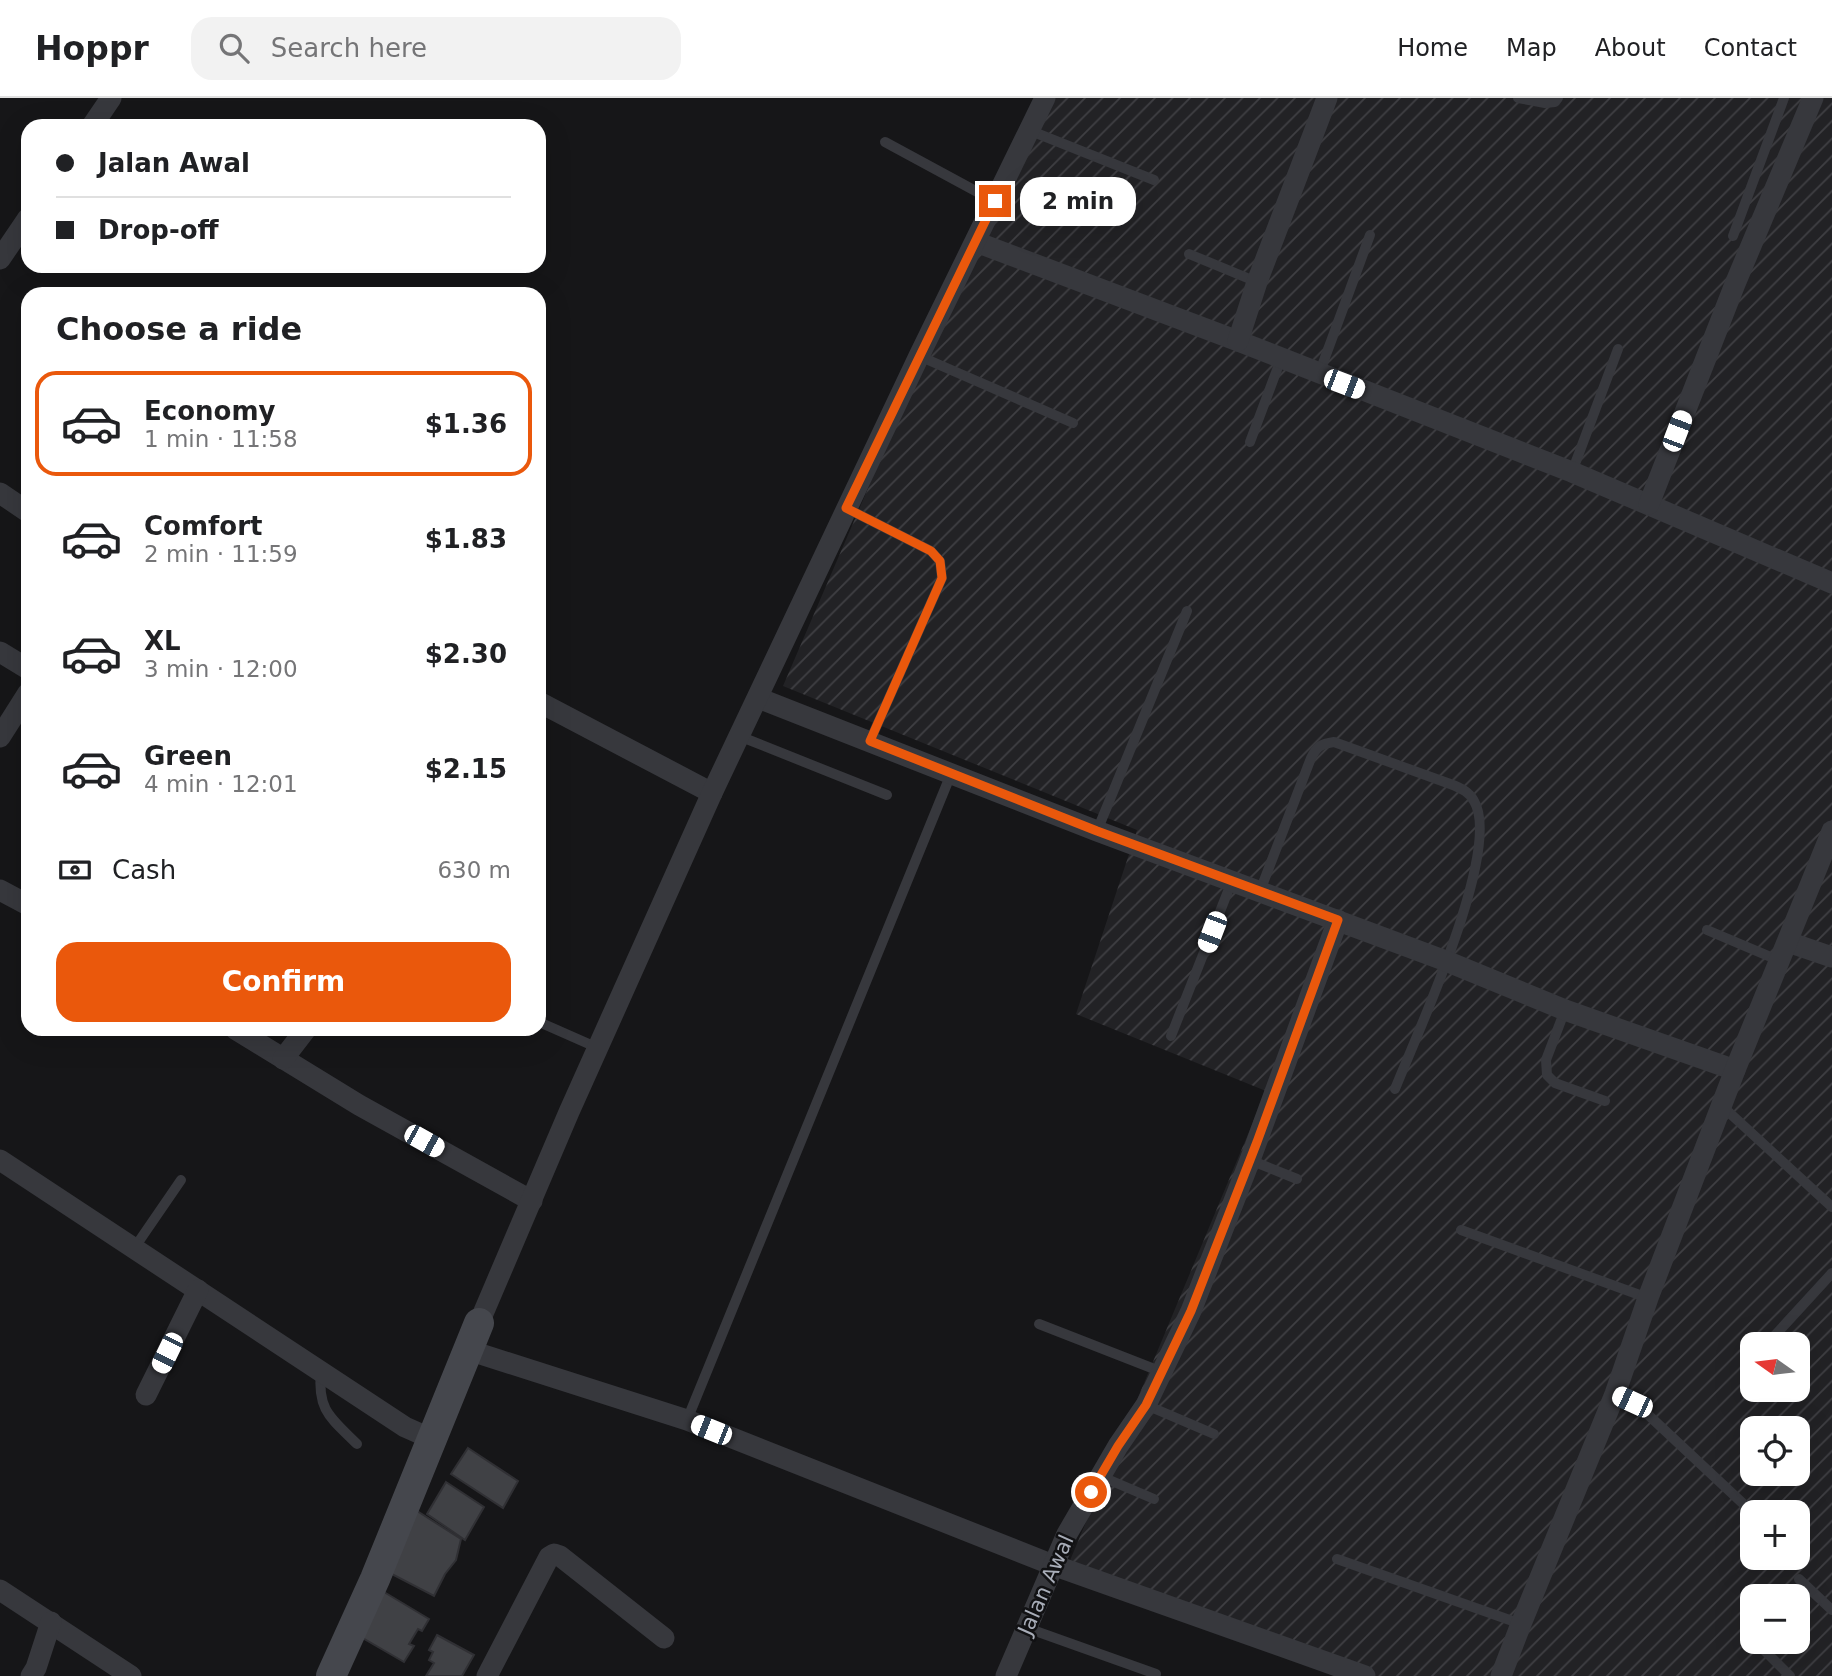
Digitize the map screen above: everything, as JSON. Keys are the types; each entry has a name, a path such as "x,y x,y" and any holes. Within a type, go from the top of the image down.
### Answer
{"street":[{"path":"97,119 111,98"},
{"path":"331,1676 375,1578 418,1432 474,1335 569,1112 712,793 846,508 1045,98"},
{"path":"1238,341 1257,282 1327,98"},
{"path":"1649,504 1735,284 1813,98"},
{"path":"2,251 21,227"},
{"path":"975,242 1238,341 1572,472 1832,583"},
{"path":"0,493 21,507"},
{"path":"0,652 21,665"},
{"path":"758,698 1097,831 1446,961 1565,1010 1735,1070"},
{"path":"0,737 21,704"},
{"path":"546,706 712,793"},
{"path":"1501,1676 1615,1394 1648,1298 1735,1070 1832,831"},
{"path":"0,890 21,901"},
{"name":"Jalan Awal","path":"1006,1676 1053,1565 1100,1476 1146,1405 1191,1311 1338,920"},
{"path":"1784,951 1832,957"},
{"path":"246,1036 359,1105 532,1201"},
{"path":"283,1059 301,1036"},
{"path":"0,1160 418,1432"},
{"path":"146,1395 198,1290"},
{"path":"474,1335 689,1416 1053,1565 1365,1676"},
{"path":"487,1676 549,1557 554,1555 560,1556 664,1638"},
{"path":"0,1590 131,1676"},
{"path":"31,1676 51,1622"}],"lane":[{"path":"1518,98 1545,103 1555,102 1558,98"},
{"path":"1733,236 1784,98"},
{"path":"1031,131 1154,180"},
{"path":"885,142 995,201"},
{"path":"1319,374 1370,235"},
{"path":"1189,254 1257,282"},
{"path":"1572,472 1618,349"},
{"path":"919,356 1073,423"},
{"path":"1250,442 1281,359"},
{"path":"846,508 931,551 940,561 942,578 870,741"},
{"path":"1097,831 1187,611"},
{"path":"739,736 887,795"},
{"path":"1261,891 1311,758 1315,749 1322,744 1334,742 1453,785 1466,790 1476,802 1480,832 1466,904 1395,1089"},
{"path":"689,1416 951,774"},
{"path":"1171,1035 1232,881"},
{"path":"1707,930 1784,951"},
{"path":"1565,1010 1546,1060 1547,1075 1555,1083 1605,1101"},
{"path":"546,1025 598,1048"},
{"path":"1722,1106 1832,1207"},
{"path":"1250,1160 1297,1179"},
{"path":"135,1247 181,1180"},
{"path":"1461,1230 1648,1298"},
{"path":"1778,1332 1832,1273"},
{"path":"1039,1324 1162,1372"},
{"path":"321,1371 319,1390 323,1407 357,1444"},
{"path":"1615,1394 1643,1410 1740,1502"},
{"path":"1146,1405 1214,1434"},
{"path":"1100,1476 1154,1499"},
{"path":"1337,1559 1521,1623"},
{"path":"1799,1579 1832,1610"},
{"path":"1027,1628 1156,1674"},
{"path":"1769,1654 1790,1676"}],"shaded area":[{"path":"1036,98 1832,98 1832,1676 1376,1676 1066,1570 1266,1091 1076,1014 1137,830 783,686"}],"building":[{"path":"468,1448 518,1481 503,1508 451,1474"},
{"path":"446,1482 484,1507 465,1540 427,1514"},
{"path":"414,1509 461,1539 456,1560 434,1596 384,1570"},
{"path":"379,1589 429,1619 422,1631 418,1629 409,1644 414,1646 404,1662 361,1637"},
{"path":"437,1635 474,1655 462,1676 426,1676 434,1663 429,1660 433,1652 429,1650"}],"route":[{"path":"995,201 846,508 931,551 940,561 942,578 870,741 1097,831 1338,920 1257,1142 1191,1311 1146,1405 1091,1492"}]}
